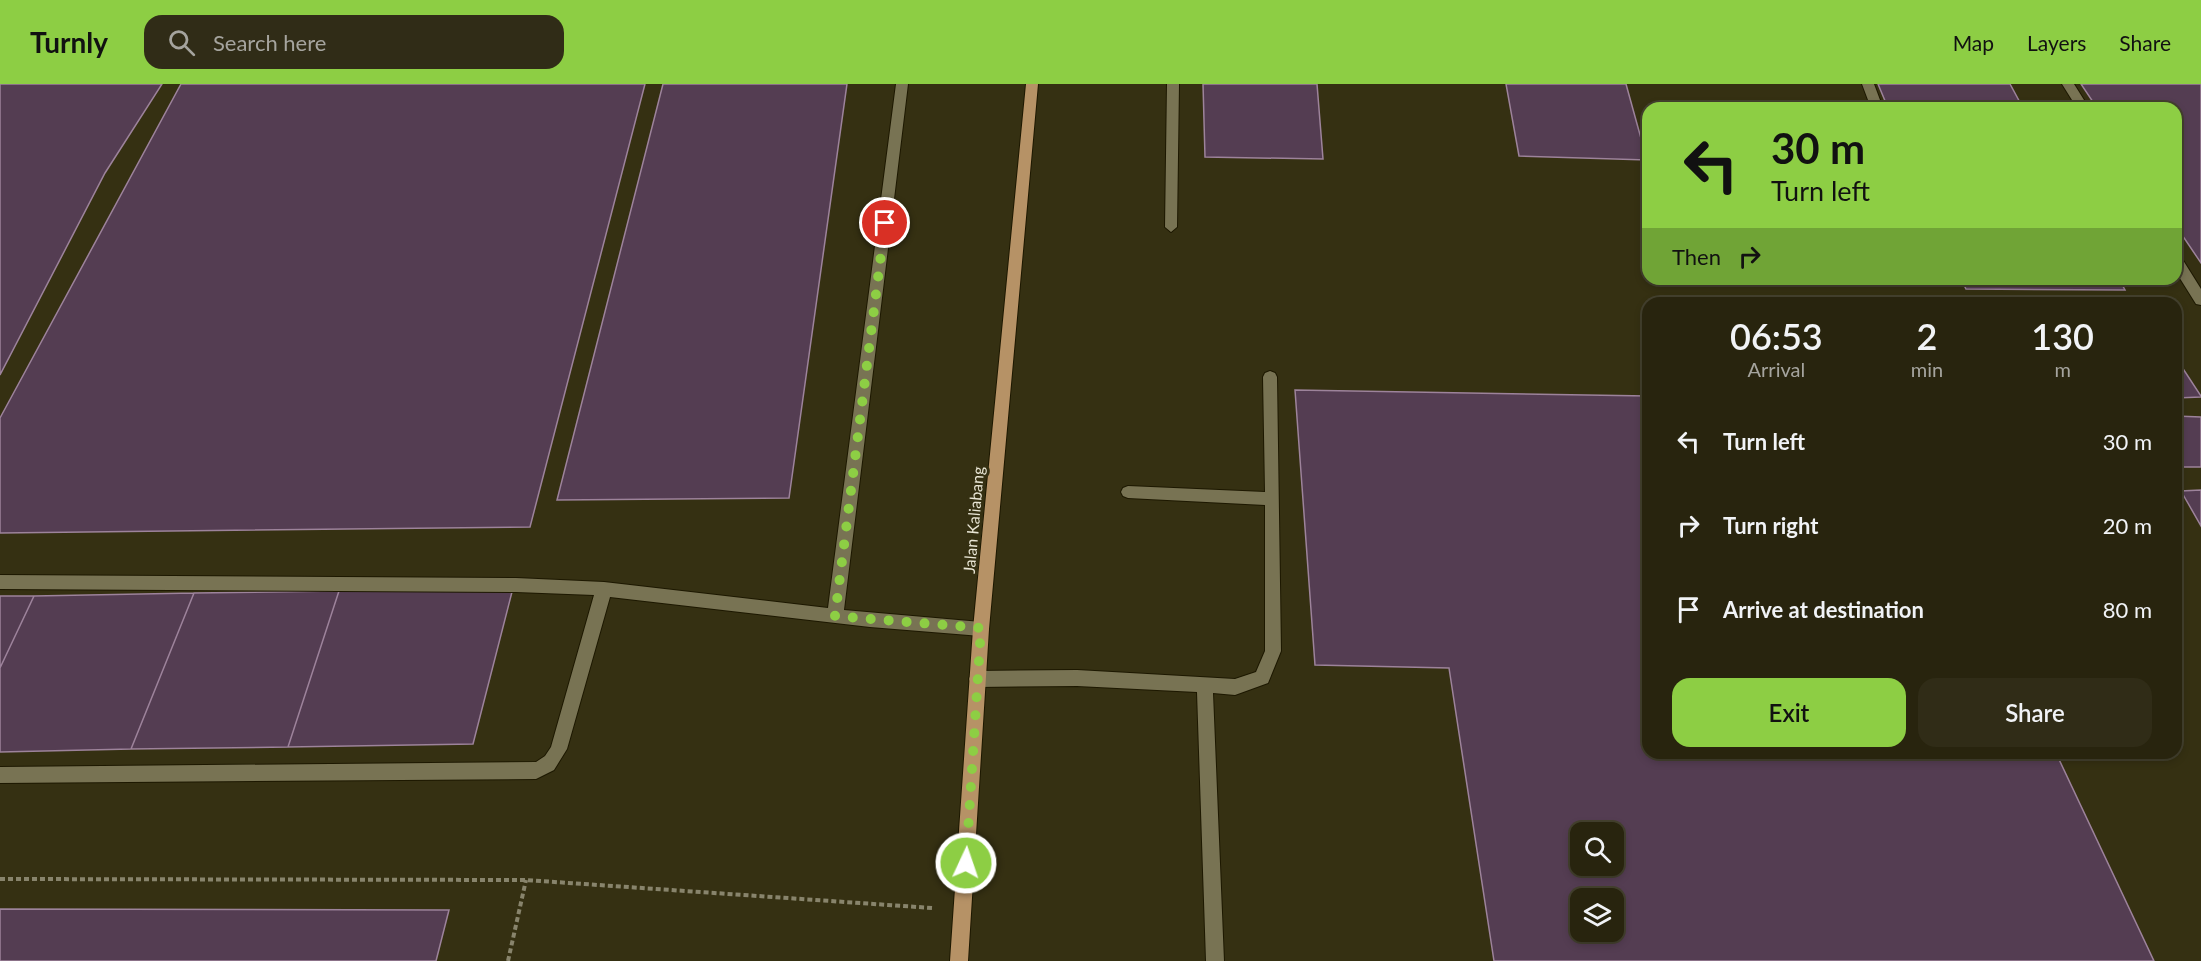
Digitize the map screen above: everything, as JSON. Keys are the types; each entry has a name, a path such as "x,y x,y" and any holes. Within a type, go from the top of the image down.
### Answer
{"main road":[{"name":"Jalan Kaliabang","path":"959,961 981,628 1032,84"}],"lane":[{"path":"835,616 902,84"},
{"path":"1171,226 1173,84"},
{"path":"1868,84 1875,102"},
{"path":"2068,84 2079,102"},
{"path":"2182,270 2201,300"},
{"path":"977,679 1077,678 1235,687 1262,678 1273,651 1270,377"},
{"path":"1128,492 1272,499"},
{"path":"0,582 505,585 604,589 835,616 981,628"},
{"path":"0,775 531,772 542,769 551,764 559,749 604,589"},
{"path":"1205,685 1215,961"}],"path":[{"path":"0,879 526,880 963,910"},
{"path":"508,961 526,880"}],"building":[{"path":"0,84 162,84 105,173 0,375"},
{"path":"181,84 645,84 530,527 0,533 0,418"},
{"path":"663,84 847,84 789,498 557,500"},
{"path":"1203,84 1317,84 1323,159 1205,157"},
{"path":"1506,84 1626,84 1642,142 1642,160 1519,156"},
{"path":"1878,84 2010,84 2020,102 1886,102"},
{"path":"2081,84 2201,84 2201,263 2182,235 2182,102 2093,102"},
{"path":"1964,285 2122,285 2125,290 1966,289"},
{"path":"2182,367 2201,396 2182,398"},
{"path":"1295,390 1642,396 1642,759 2059,759 2154,961 1494,961 1449,668 1315,665"},
{"path":"2182,416 2201,417 2201,467 2182,467"},
{"path":"2201,490 2201,526 2182,493"},
{"path":"513,588 473,744 288,747 339,591"},
{"path":"339,591 288,747 131,749 194,593"},
{"path":"194,593 131,749 0,752 0,668 34,596"},
{"path":"0,596 34,596 0,668"},
{"path":"0,909 449,910 436,961 0,961"}],"route":[{"path":"885,223 835,616 981,628 966,863"}]}
